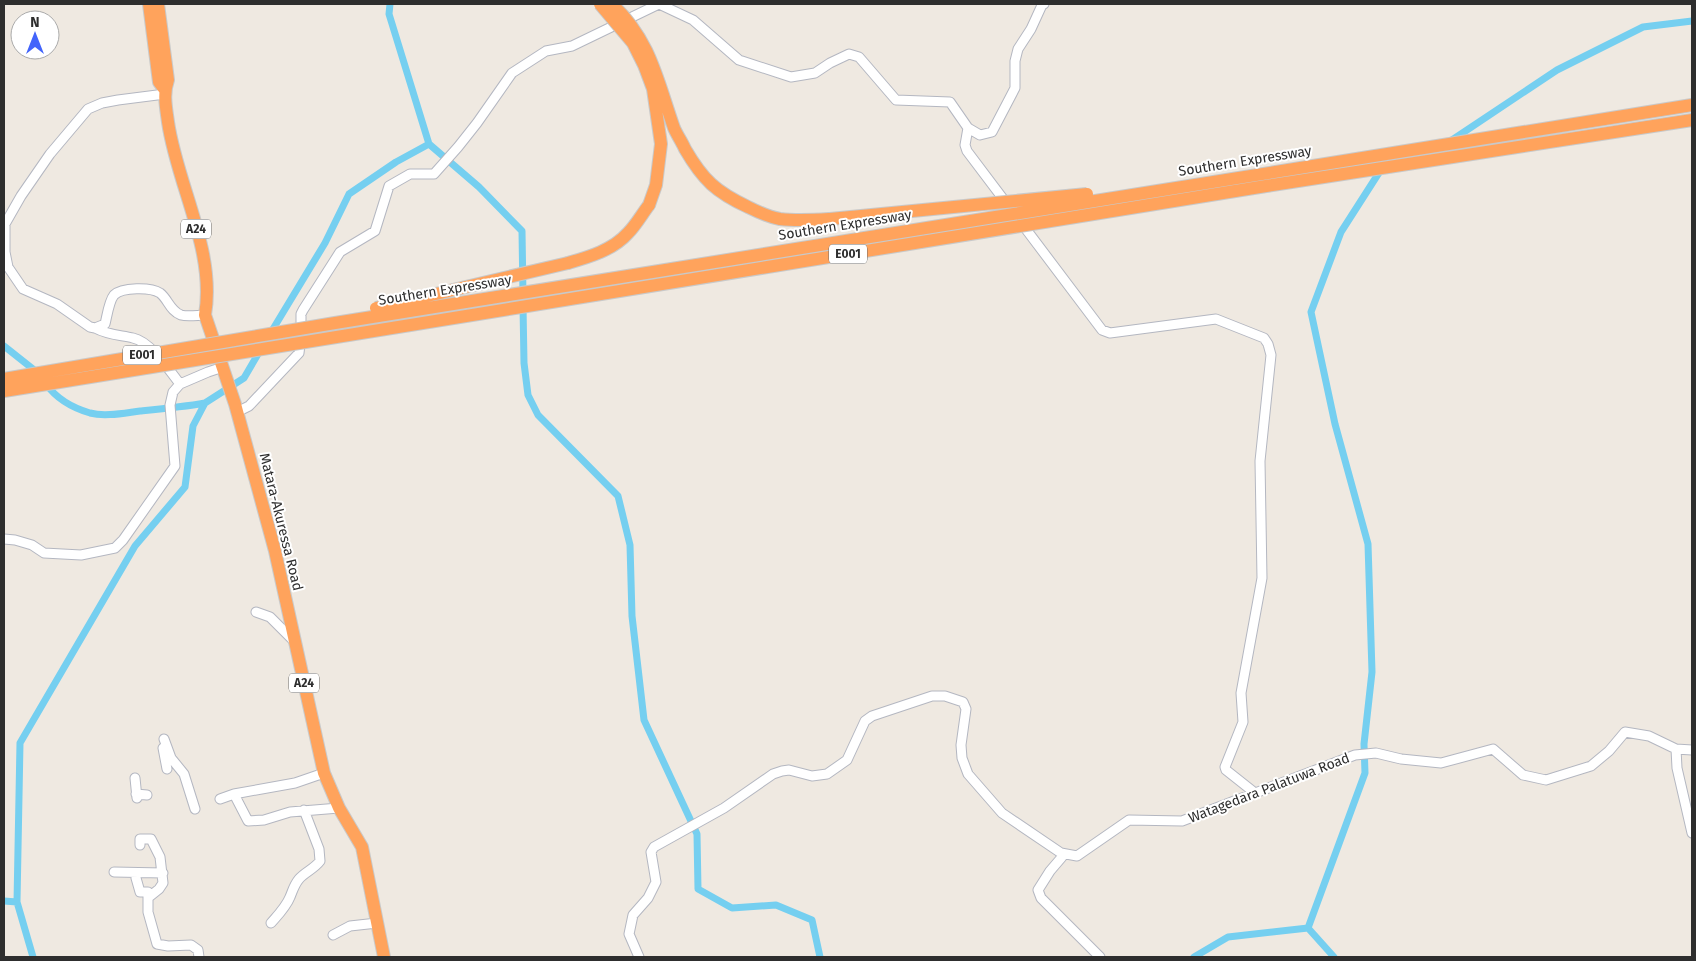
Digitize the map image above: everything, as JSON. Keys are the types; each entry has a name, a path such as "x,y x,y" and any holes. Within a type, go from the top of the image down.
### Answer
{"highway":[{"path":"279,332 568,264 613,246 627,235 649,205 656,186 661,144 653,89 644,66 633,43 600,4"},
{"path":"612,4 624,16 642,41 654,64 675,131 697,170 711,185 728,198 760,213 779,219 799,220 878,214 1049,198 1260,174"},
{"name":"Matara-Akuressa Road","path":"157,5 168,80 165,92 171,142 205,259 207,305 205,315 236,408 274,551 324,774 339,808 362,848 384,957"},
{"name":"Southern Expressway","path":"4,379 279,332 1692,105"},
{"name":"Southern Expressway","path":"4,391 1246,190 1692,120"}],"street":[{"path":"236,408 249,406 299,353 301,314 303,310 340,252 375,231 389,186 410,174 434,174 458,147 512,73 546,51 572,46 659,4 693,20 740,60 791,77 815,73 848,54 859,58 896,100 950,102 968,128 980,135 992,132 1015,88 1014,61 1018,49 1044,4"},
{"path":"165,92 102,103 88,109 50,154 20,196 4,224 5,252 8,267 23,289 57,304 90,327 109,334 135,338 146,344 180,384"},
{"path":"968,128 965,145 967,151 1102,330 1110,333 1216,319 1264,338 1268,344 1270,355 1260,461 1262,578 1241,693 1243,722 1225,767 1226,770 1255,794"},
{"path":"96,328 105,324 113,296 117,292 129,289 148,289 160,293 170,307 179,314 185,316 205,315"},
{"path":"4,539 32,545 44,553 81,555 115,548 123,540 175,466 175,447 170,405 174,392 180,384 224,371"},
{"path":"256,612 270,618 294,641"},
{"path":"639,957 629,934 632,915 648,898 656,882 652,852 654,847 724,808 773,774 789,770 812,776 827,774 848,760 864,721 872,716 932,696 945,696 963,702 966,709 961,745 962,758 968,774 1002,813 1061,853 1062,857 1038,890 1041,898 1100,957"},
{"name":"Watagedara Palatuwa Road","path":"1061,853 1077,856 1129,820 1182,821 1355,755 1376,753 1401,759 1441,763 1493,750 1523,775 1546,780 1591,766 1609,751 1625,732 1649,736 1676,749 1692,750"},
{"path":"167,769 163,740 172,758 184,774 195,808"},
{"path":"1676,749 1677,768 1692,833"},
{"path":"220,798 296,783 324,774"},
{"path":"136,778 137,796 147,795"},
{"path":"234,794 248,820 264,820 304,810 339,808"},
{"path":"271,923 290,897 292,887 300,877 316,867 320,861 319,849 304,810"},
{"path":"140,845 140,840 151,840 160,857 163,873 163,883 149,897"},
{"path":"114,872 163,873"},
{"path":"136,878 140,892 148,892 148,912 158,944 168,946 190,945 198,950 199,957"},
{"path":"333,935 350,926 377,923"}],"waterway":[{"path":"390,4 389,14 429,144 479,187 522,231 523,295"},
{"path":"1452,140 1557,70 1643,27 1692,21"},
{"path":"270,334 325,243 349,194 396,162 429,144"},
{"path":"1334,957 1308,928 1365,773 1364,744 1372,672 1368,544 1335,424 1311,312 1341,232 1382,168"},
{"path":"523,306 524,363 528,395 538,415 618,496 630,545 632,616 644,720 697,834 698,889 732,908 776,905 812,920 820,957"},
{"path":"4,346 38,373"},
{"path":"33,957 17,902 20,743 135,546 185,487 193,426 205,403 244,378 261,349"},
{"path":"46,384 65,402 84,411 102,415 205,403"},
{"path":"4,901 17,902"},
{"path":"1194,957 1228,937 1308,928"}]}
